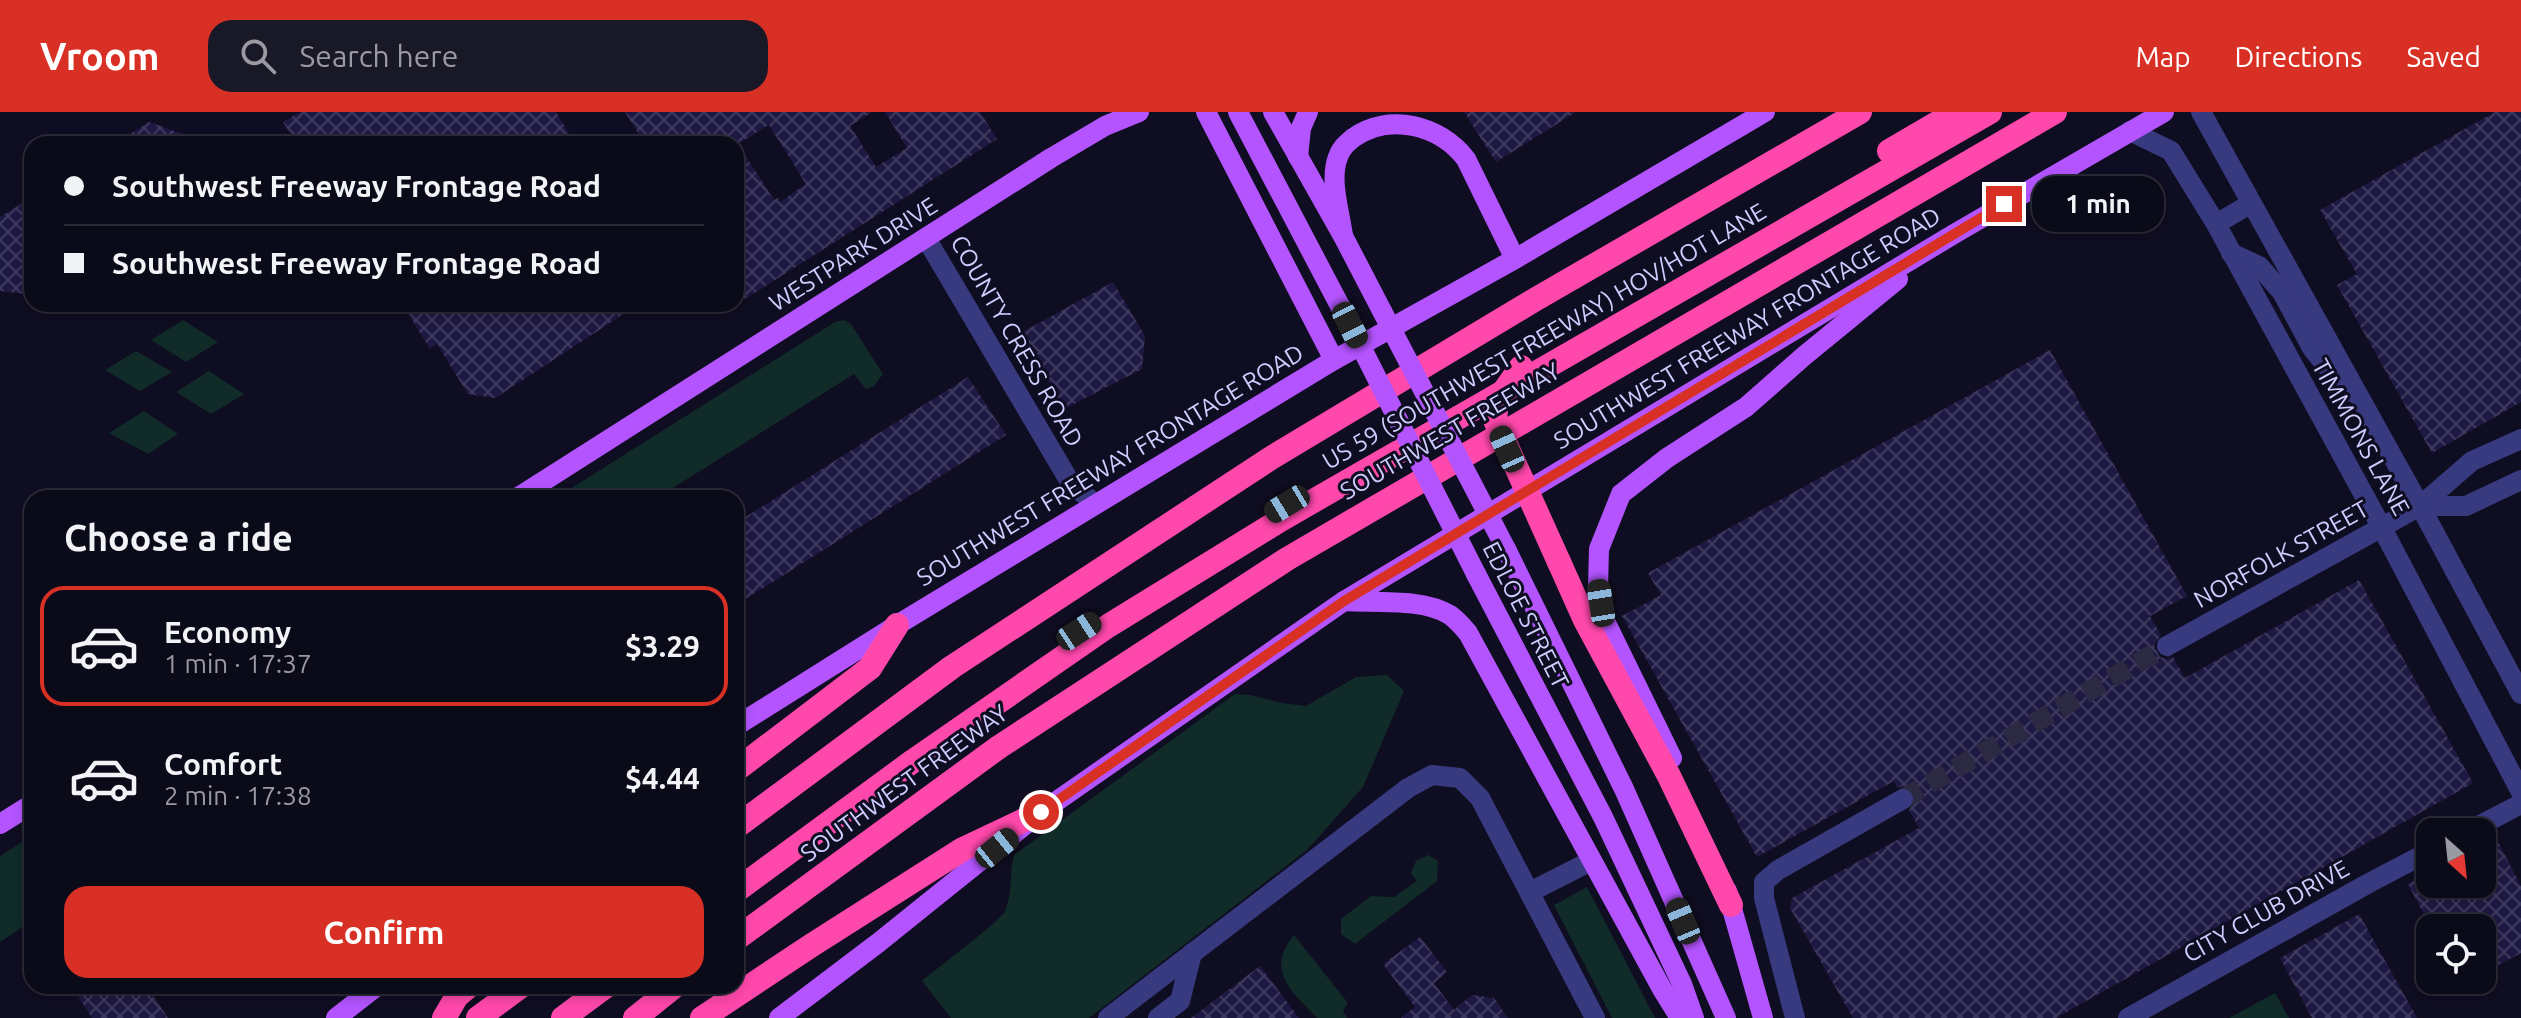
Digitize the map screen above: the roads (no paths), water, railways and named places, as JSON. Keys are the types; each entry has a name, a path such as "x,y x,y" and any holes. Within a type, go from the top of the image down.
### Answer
{"highway":[{"path":"744,821 952,667 1271,458 1536,299 1860,112"},
{"path":"744,877 964,707 1161,579 1956,112"},
{"name":"US 59 (SOUTHWEST FREEWAY) HOV/HOT LANE","path":"744,885 913,761 1108,626 1282,519 1990,112"},
{"name":"SOUTHWEST FREEWAY","path":"744,933 999,747 1287,559 2055,112"},
{"path":"1521,367 1497,401 1495,420 1585,620 1669,776 1731,905"},
{"path":"744,764 870,668 897,625"},
{"path":"744,990 963,849 1041,812"},
{"path":"444,1018 459,994"},
{"path":"478,1018 510,994"},
{"path":"562,1018 594,994"},
{"path":"635,1018 665,994"},
{"path":"702,1018 738,994"}],"main road":[{"name":"WESTPARK DRIVE","path":"530,490 1105,126 1139,112"},
{"path":"1206,112 1334,360"},
{"name":"EDLOE STREET","path":"1238,112 1315,255 1416,459 1646,905 1694,1018"},
{"name":"EDLOE STREET","path":"1273,112 1345,240 1485,505 1636,815 1726,1018"},
{"path":"1298,157 1301,128 1308,112"},
{"name":"SOUTHWEST FREEWAY FRONTAGE ROAD","path":"744,721 1334,360 1515,259 1765,112"},
{"name":"SOUTHWEST FREEWAY FRONTAGE ROAD","path":"779,1018 1041,812 1344,601 1954,234 2164,112"},
{"path":"1345,240 1334,176 1338,156 1343,147 1361,131 1397,122 1430,130 1456,147 1466,159 1515,259"},
{"path":"1763,1018 1707,829 1604,619 1598,587 1599,549 1621,494 1667,458 1746,407 1954,234"},
{"path":"1344,601 1395,602 1439,610 1453,617 1468,633 1680,1018"},
{"path":"0,824 24,809"},
{"path":"336,1018 367,994"}],"street":[{"name":"TIMMONS LANE","path":"2201,112 2521,694"},
{"name":"TIMMONS LANE","path":"2130,131 2171,151 2216,224 2382,528 2521,792"},
{"path":"2216,224 2250,204"},
{"name":"COUNTY CRESS ROAD","path":"926,238 1070,482 1095,504"},
{"path":"2231,253 2259,266 2282,292 2319,359 2369,415"},
{"name":"NORFOLK STREET","path":"2167,646 2420,506 2472,461 2521,439"},
{"path":"2420,506 2466,506 2521,480"},
{"path":"1108,1018 1408,788 1432,775 1460,778 1480,798 1595,1018"},
{"path":"1795,1018 1764,898 1764,882 1778,870 1903,799"},
{"path":"2494,818 2521,804"},
{"name":"CITY CLUB DRIVE","path":"2128,1018 2416,858"},
{"path":"1530,892 1591,861"},
{"path":"1158,1018 1180,1001 1192,953"}],"tunnel":[{"path":"1903,799 2167,646"}]}
